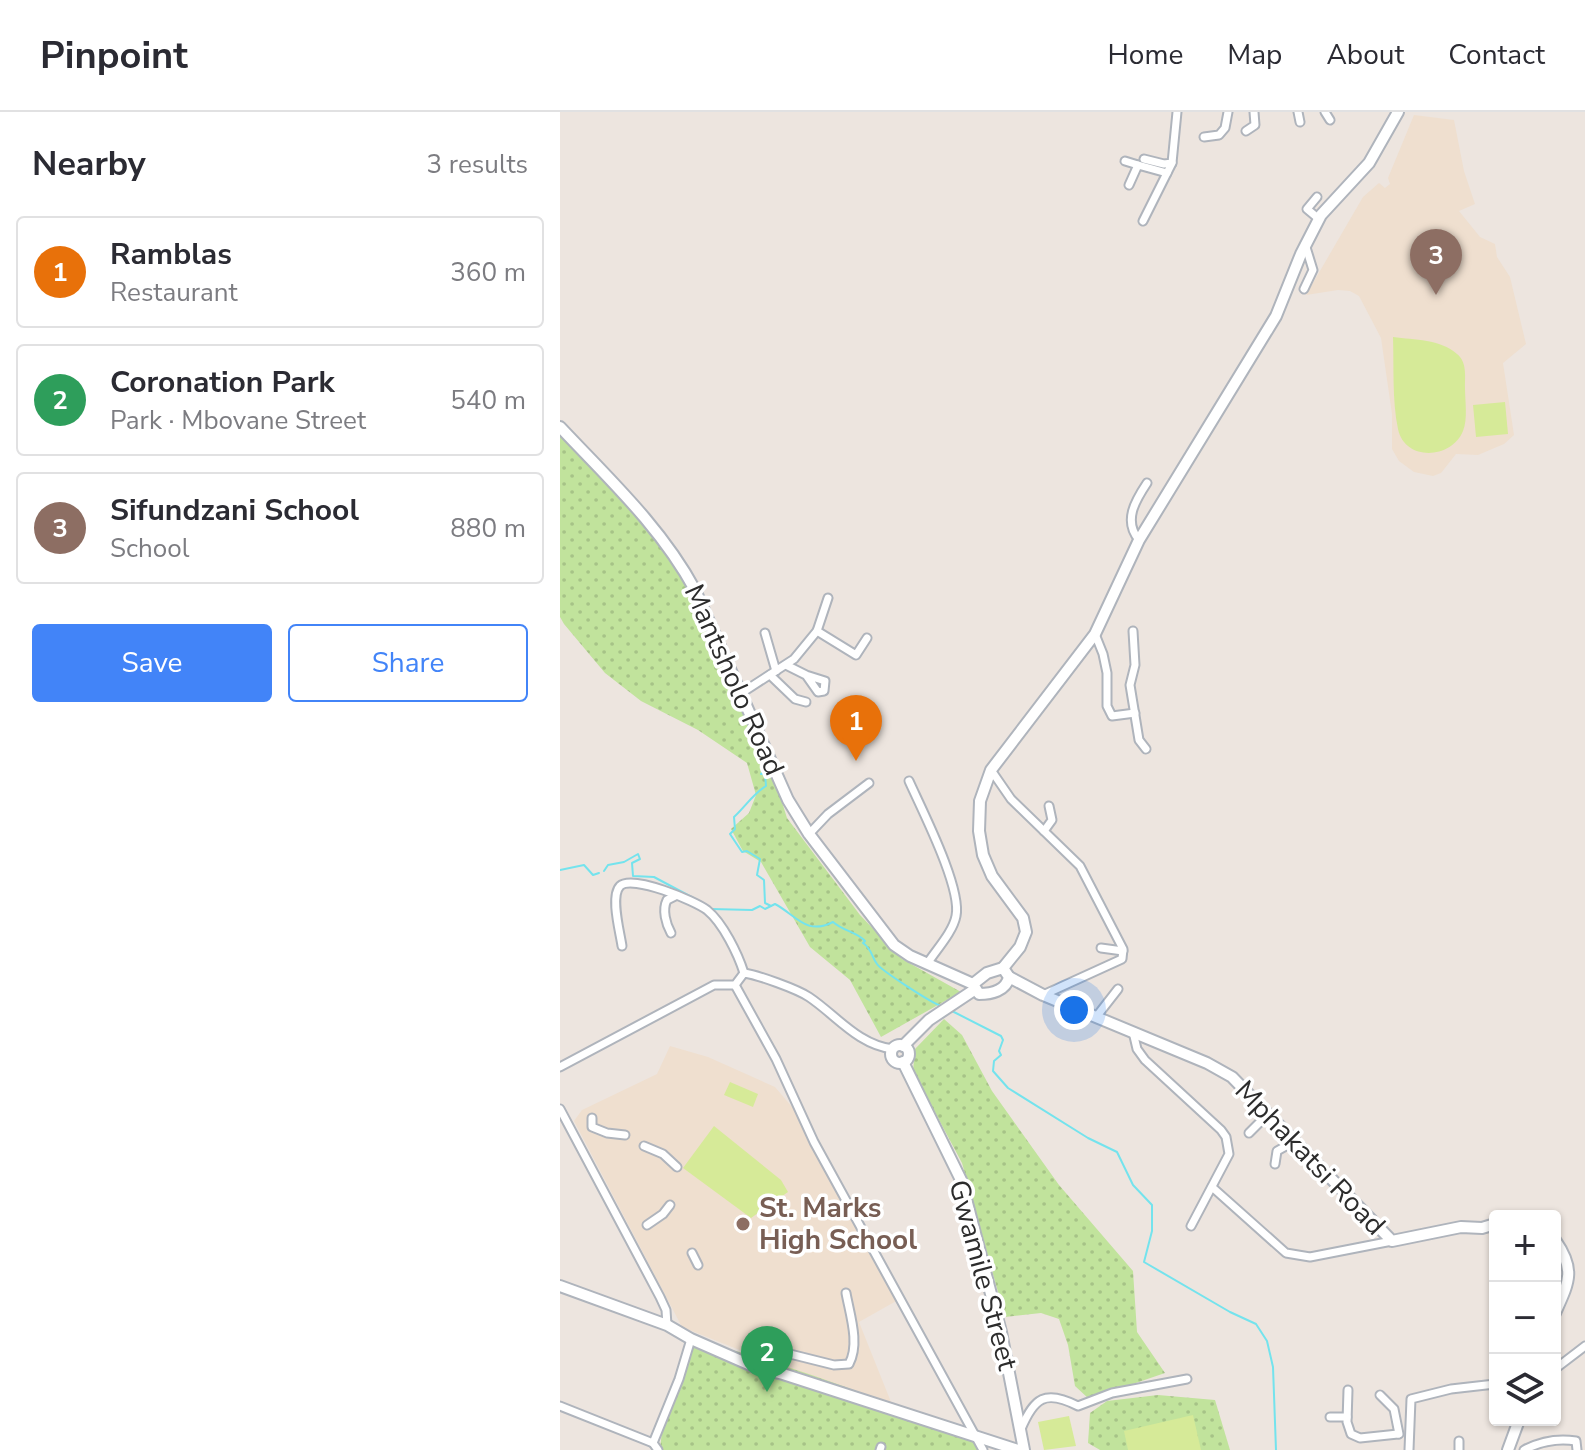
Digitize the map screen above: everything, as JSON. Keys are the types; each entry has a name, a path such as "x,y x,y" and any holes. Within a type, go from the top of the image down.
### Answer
{"street":[{"path":"1143,221 1173,161 1177,112"},
{"path":"1204,137 1219,135 1225,128 1228,112"},
{"path":"1246,131 1255,125 1254,112"},
{"path":"1298,112 1300,122"},
{"path":"1325,112 1330,120"},
{"path":"975,984 979,994 1006,986 1006,973 1026,932 1023,918 992,876 983,855 979,831 980,801 991,770 1095,634 1139,540 1276,316 1305,244 1319,219 1369,163 1398,112"},
{"path":"1125,161 1164,164 1173,161"},
{"path":"1141,162 1167,173"},
{"path":"1129,185 1141,162"},
{"path":"1317,197 1307,209 1319,219"},
{"path":"1304,289 1313,270 1305,244"},
{"name":"Mantsholo Road","path":"560,427 652,525 676,557 695,590 788,800 809,834 894,945 975,984"},
{"path":"1139,540 1133,533 1131,508 1147,483"},
{"path":"740,694 794,659 817,631 828,598"},
{"path":"817,631 856,655 867,638"},
{"path":"1133,631 1135,665 1130,685 1139,740 1146,749"},
{"path":"765,633 773,673 795,699 806,702"},
{"path":"1095,634 1107,673 1107,706 1112,716 1135,713"},
{"path":"786,665 806,675"},
{"path":"991,770 1011,799 1080,866 1123,951 1122,959 1043,995"},
{"path":"909,781 952,884 957,914 953,926 928,961"},
{"path":"809,834 828,814 869,783"},
{"path":"1044,831 1052,820 1049,806"},
{"path":"917,818 928,823"},
{"path":"622,946 616,912 618,888 630,882 650,885 708,911 730,941 744,973"},
{"path":"671,933 667,927 665,904 675,896"},
{"path":"1101,948 1123,951"},
{"name":"Mantsholo Road","path":"928,961 975,984"},
{"path":"744,973 760,975 777,985 796,990 865,1040 881,1048 898,1048 975,984 1006,973"},
{"path":"735,985 744,973"},
{"name":"Mphakatsi Road","path":"1006,973 1043,995 1225,1072 1392,1241"},
{"path":"950,1004 959,986 955,975"},
{"path":"560,1067 714,985 735,985"},
{"path":"735,985 776,1059 814,1142 983,1450"},
{"path":"1097,1016 1118,989"},
{"path":"1133,1032 1137,1049 1145,1060 1226,1137 1229,1154 1191,1226"},
{"name":"Gwamile Street","path":"898,1048 908,1053 903,1062 961,1180 1001,1332 1024,1450"},
{"path":"560,1109 660,1297 666,1310 667,1325"},
{"path":"1249,1133 1268,1114"},
{"path":"592,1118 592,1127 625,1135"},
{"path":"1275,1164 1277,1151 1295,1141"},
{"path":"644,1146 663,1154 677,1167"},
{"path":"1212,1187 1286,1253 1310,1257 1461,1227 1489,1226"},
{"path":"647,1225 670,1205"},
{"path":"1561,1250 1570,1272 1561,1297"},
{"path":"692,1253 698,1265"},
{"path":"560,1286 667,1325 755,1367 1018,1450"},
{"path":"786,1353 834,1365 849,1364 853,1354 853,1336 846,1293"},
{"path":"560,1406 656,1446 691,1339"},
{"path":"1561,1364 1585,1346"},
{"path":"1020,1430 1030,1408 1041,1399 1061,1397 1078,1406 1112,1393 1187,1379"},
{"path":"1409,1450 1411,1399 1451,1389 1489,1385"},
{"path":"1348,1390 1349,1430 1357,1438 1409,1434"},
{"path":"1380,1395 1394,1409 1398,1434"},
{"path":"1330,1417 1347,1417"},
{"path":"1508,1450 1517,1426"},
{"path":"1524,1450 1556,1439 1576,1441 1577,1450"}],"shaded area":[{"path":"1414,115 1454,120 1464,171 1475,204 1459,211 1480,237 1495,244 1497,257 1510,277 1526,344 1503,363 1514,435 1504,444 1478,455 1456,454 1441,473 1433,476 1414,472 1399,461 1392,449 1392,414 1381,338 1359,296 1338,290 1306,295 1363,197 1379,183 1385,188 1390,184 1388,178"},
{"name":"St. Marks High School","path":"670,1046 708,1057 775,1087 798,1114 898,1300 859,1322 895,1412 682,1327 574,1121 582,1110 657,1074"}],"green space":[{"path":"1393,337 1443,345 1462,361 1465,421 1463,431 1449,447 1429,453 1419,452 1402,440 1395,407"},
{"path":"1505,402 1508,434 1476,437 1473,405"},
{"path":"560,427 676,557 766,751 787,818 860,915 902,959 961,992 881,1037 850,980 810,947 761,862 743,851 731,829 749,813 756,795 747,763 698,730 641,701 605,673 564,624 560,617"},
{"path":"944,1019 962,1035 992,1091 1059,1185 1133,1271 1137,1332 1165,1373 1089,1399 1075,1386 1068,1345 1059,1319 1041,1313 1005,1317 962,1163 913,1071 915,1049"},
{"path":"730,1082 758,1094 753,1107 724,1095"},
{"path":"714,1126 781,1180 788,1192 751,1218 683,1168"},
{"path":"691,1339 799,1371 906,1409 976,1437 982,1450 660,1450 662,1430 683,1376"},
{"path":"1158,1395 1215,1400 1230,1450 1100,1450 1088,1443 1090,1413 1107,1401"},
{"path":"1193,1415 1201,1450 1128,1450 1124,1431"},
{"path":"1069,1416 1076,1446 1044,1450 1038,1422"}],"waterway":[{"path":"763,772 766,786 734,817 735,829 730,834 742,852 747,851 760,859 757,875 764,880 765,903 771,906"},
{"path":"604,871 608,865 624,862 638,854 640,859 632,863 633,876 654,877 699,901"},
{"path":"560,870 584,865 593,875 599,873"},
{"path":"711,909 752,910 760,906 765,909 775,904 808,925 816,927 833,922 865,941 863,943 881,968 941,1006"},
{"path":"950,1010 1001,1036 1001,1055 994,1061 993,1071 1008,1088 1088,1138 1117,1152 1133,1185 1152,1205 1152,1231 1144,1262 1256,1324 1267,1341 1273,1367 1276,1450"}],"place":[{"name":"Sifundzani School","path":"1436,295"},
{"name":"Ramblas","path":"856,761"},
{"name":"St. Marks High School","path":"743,1224"},
{"name":"Coronation Park","path":"767,1392"}]}
